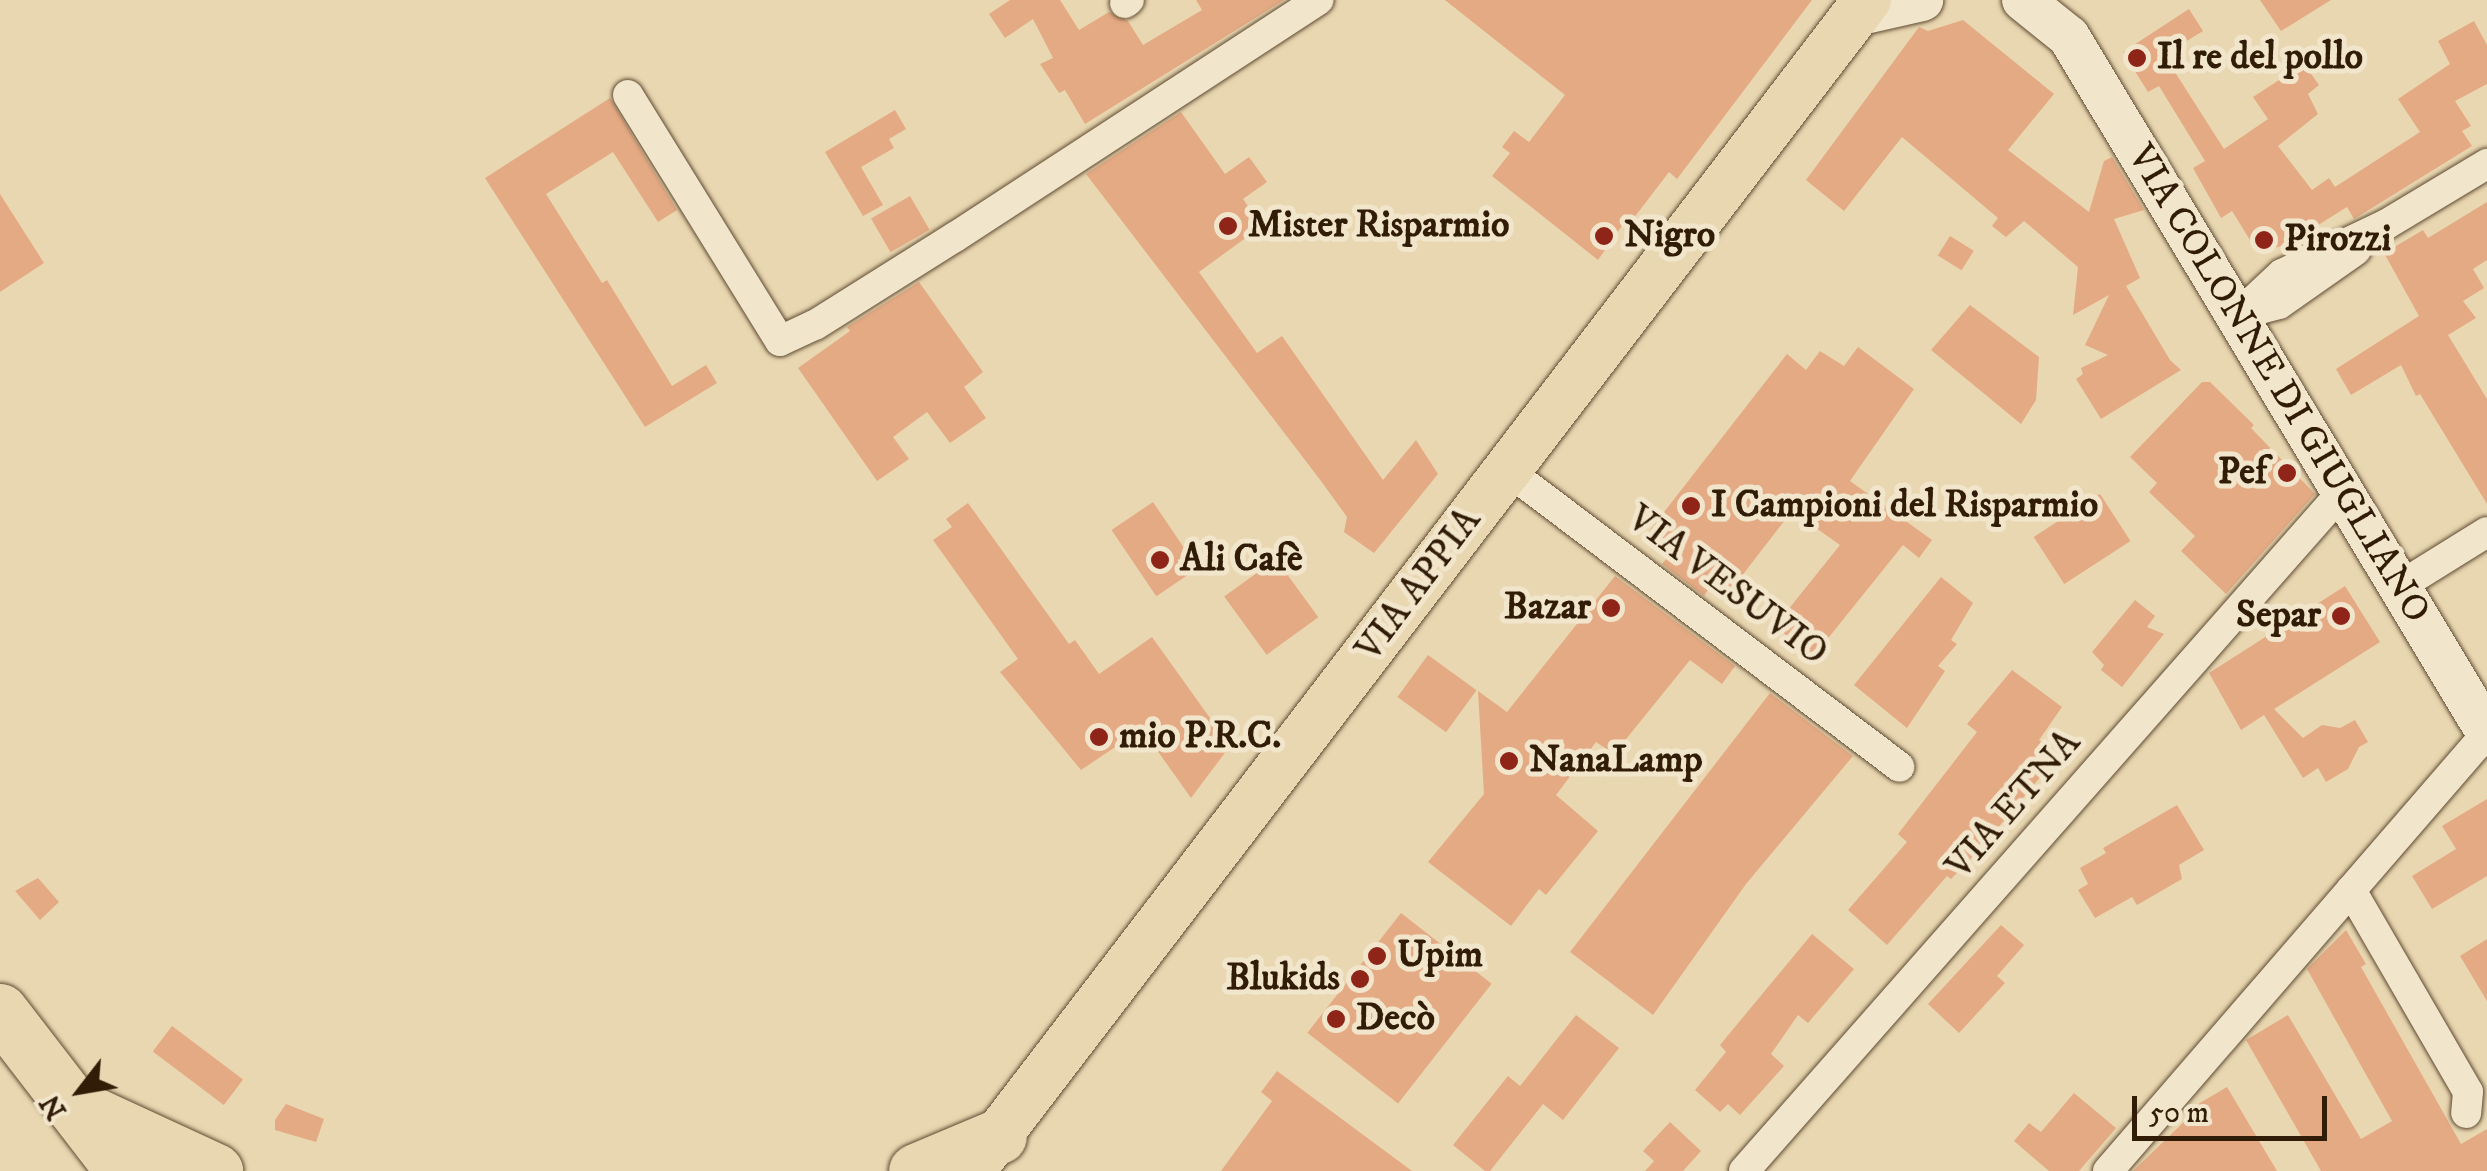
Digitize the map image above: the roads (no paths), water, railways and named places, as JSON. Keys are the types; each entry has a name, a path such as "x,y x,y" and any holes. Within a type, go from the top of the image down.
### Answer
{"highway":[{"path":"0,1011 123,1171"},
{"path":"0,1064 81,1171"},
{"path":"72,1105 215,1171"},
{"path":"916,1171 985,1154"}],"main road":[{"path":"1862,7 1922,0"},
{"name":"VIA COLONNE DI GIUGLIANO","path":"2023,0 2066,18 2238,316 2487,732"},
{"name":"VIA APPIA","path":"985,1154 1862,7"}],"street":[{"path":"628,95 780,341 792,339 1318,0"},
{"path":"2238,316 2279,304 2388,224 2487,164"},
{"name":"VIA VESUVIO","path":"1508,470 1899,766"},
{"name":"VIA ETNA","path":"1744,1171 2344,492"},
{"path":"2400,586 2487,532"},
{"path":"2108,1171 2487,732"},
{"path":"2351,890 2468,1092 2466,1114"}],"place":[{"name":"Il re del pollo","path":"2137,58"},
{"name":"Mister Risparmio","path":"1228,226"},
{"name":"Nigro","path":"1604,236"},
{"name":"Pirozzi","path":"2264,240"},
{"name":"Pef","path":"2287,473"},
{"name":"I Campioni del Risparmio","path":"1691,506"},
{"name":"Ali Cafè","path":"1160,560"},
{"name":"Bazar","path":"1611,608"},
{"name":"Separ","path":"2341,616"},
{"name":"mio P.R.C.","path":"1099,737"},
{"name":"NanaLamp","path":"1509,761"},
{"name":"Upim","path":"1377,956"},
{"name":"Blukids","path":"1360,979"},
{"name":"Decò","path":"1336,1019"}]}
